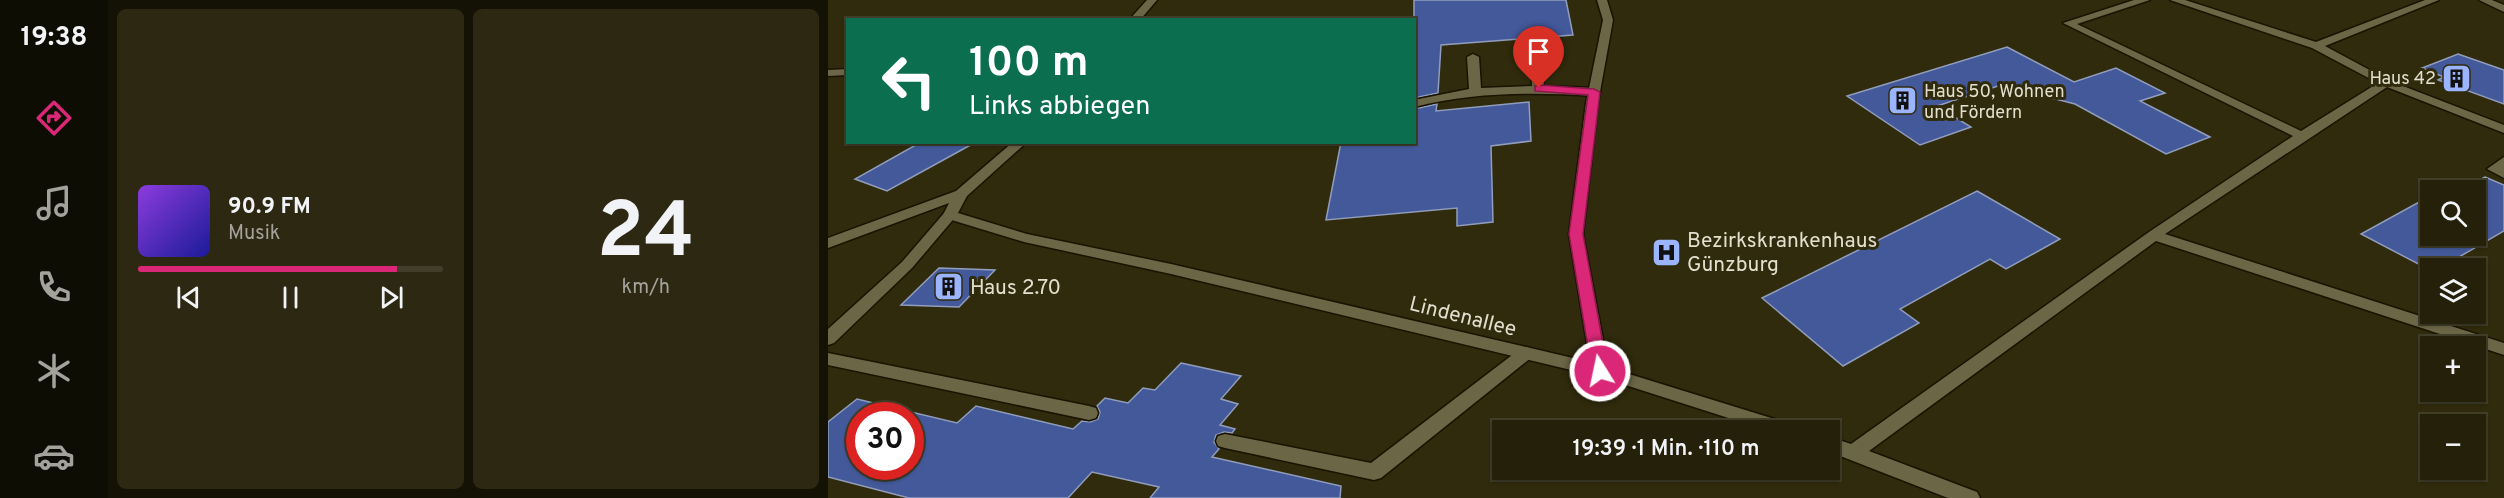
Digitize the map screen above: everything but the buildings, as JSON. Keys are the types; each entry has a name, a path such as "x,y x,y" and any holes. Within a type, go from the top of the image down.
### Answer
{"street":[{"path":"1136,18 1152,0"},
{"path":"1600,371 1576,234 1594,92 1608,20 1602,0"},
{"path":"2145,0 2068,24 2302,136"},
{"path":"2175,0 2316,46 2386,83 2504,129"},
{"path":"2316,46 2434,0"},
{"path":"2484,0 2504,9"},
{"path":"1535,53 1539,88"},
{"path":"1473,57 1475,92"},
{"path":"828,73 846,72"},
{"path":"1854,452 2154,235 2386,83"},
{"path":"1416,104 1475,92 1539,88 1594,92"},
{"path":"828,243 961,194 1019,144"},
{"path":"2504,161 2494,169 2504,174"},
{"path":"828,339 907,265 950,215 961,194"},
{"name":"Lindenallee","path":"950,215 1024,238 1171,269 1600,371 1755,420"},
{"path":"2154,235 2504,349"},
{"path":"1225,441 1374,472 1526,353"},
{"path":"828,359 1089,413"},
{"path":"1840,447 1970,498"}],"place":[{"name":"Haus 42","path":"2457,78"},
{"name":"Haus 50, Wohnen und Fördern","path":"1903,101"},
{"name":"Bezirkskrankenhaus Günzburg","path":"1666,252"},
{"name":"Haus 2.70","path":"949,287"}],"route":[{"path":"1539,88 1594,92 1576,234 1600,371"}]}
